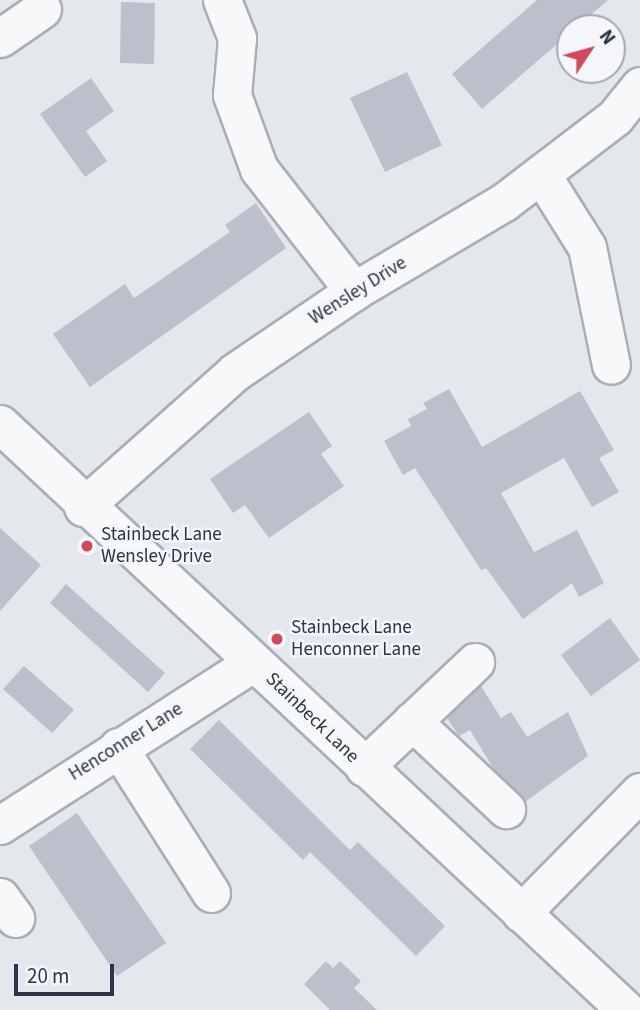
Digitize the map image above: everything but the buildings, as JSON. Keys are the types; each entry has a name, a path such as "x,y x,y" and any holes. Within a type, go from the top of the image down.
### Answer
{"street":[{"path":"222,0 237,38 232,95 260,169 354,291"},
{"path":"0,38 42,9"},
{"name":"Wensley Drive","path":"83,506 235,372 354,291 541,174 615,117 640,86"},
{"path":"541,174 587,247 611,365"},
{"name":"Stainbeck Lane","path":"0,424 83,506 626,1010"},
{"name":"Henconner Lane","path":"0,825 254,662"},
{"path":"364,767 475,662"},
{"path":"412,721 506,809"},
{"path":"118,747 211,893"},
{"path":"521,913 640,792"}],"place":[{"name":"Stainbeck Lane Wensley Drive","path":"87,546"},
{"name":"Stainbeck Lane Henconner Lane","path":"277,639"}]}
